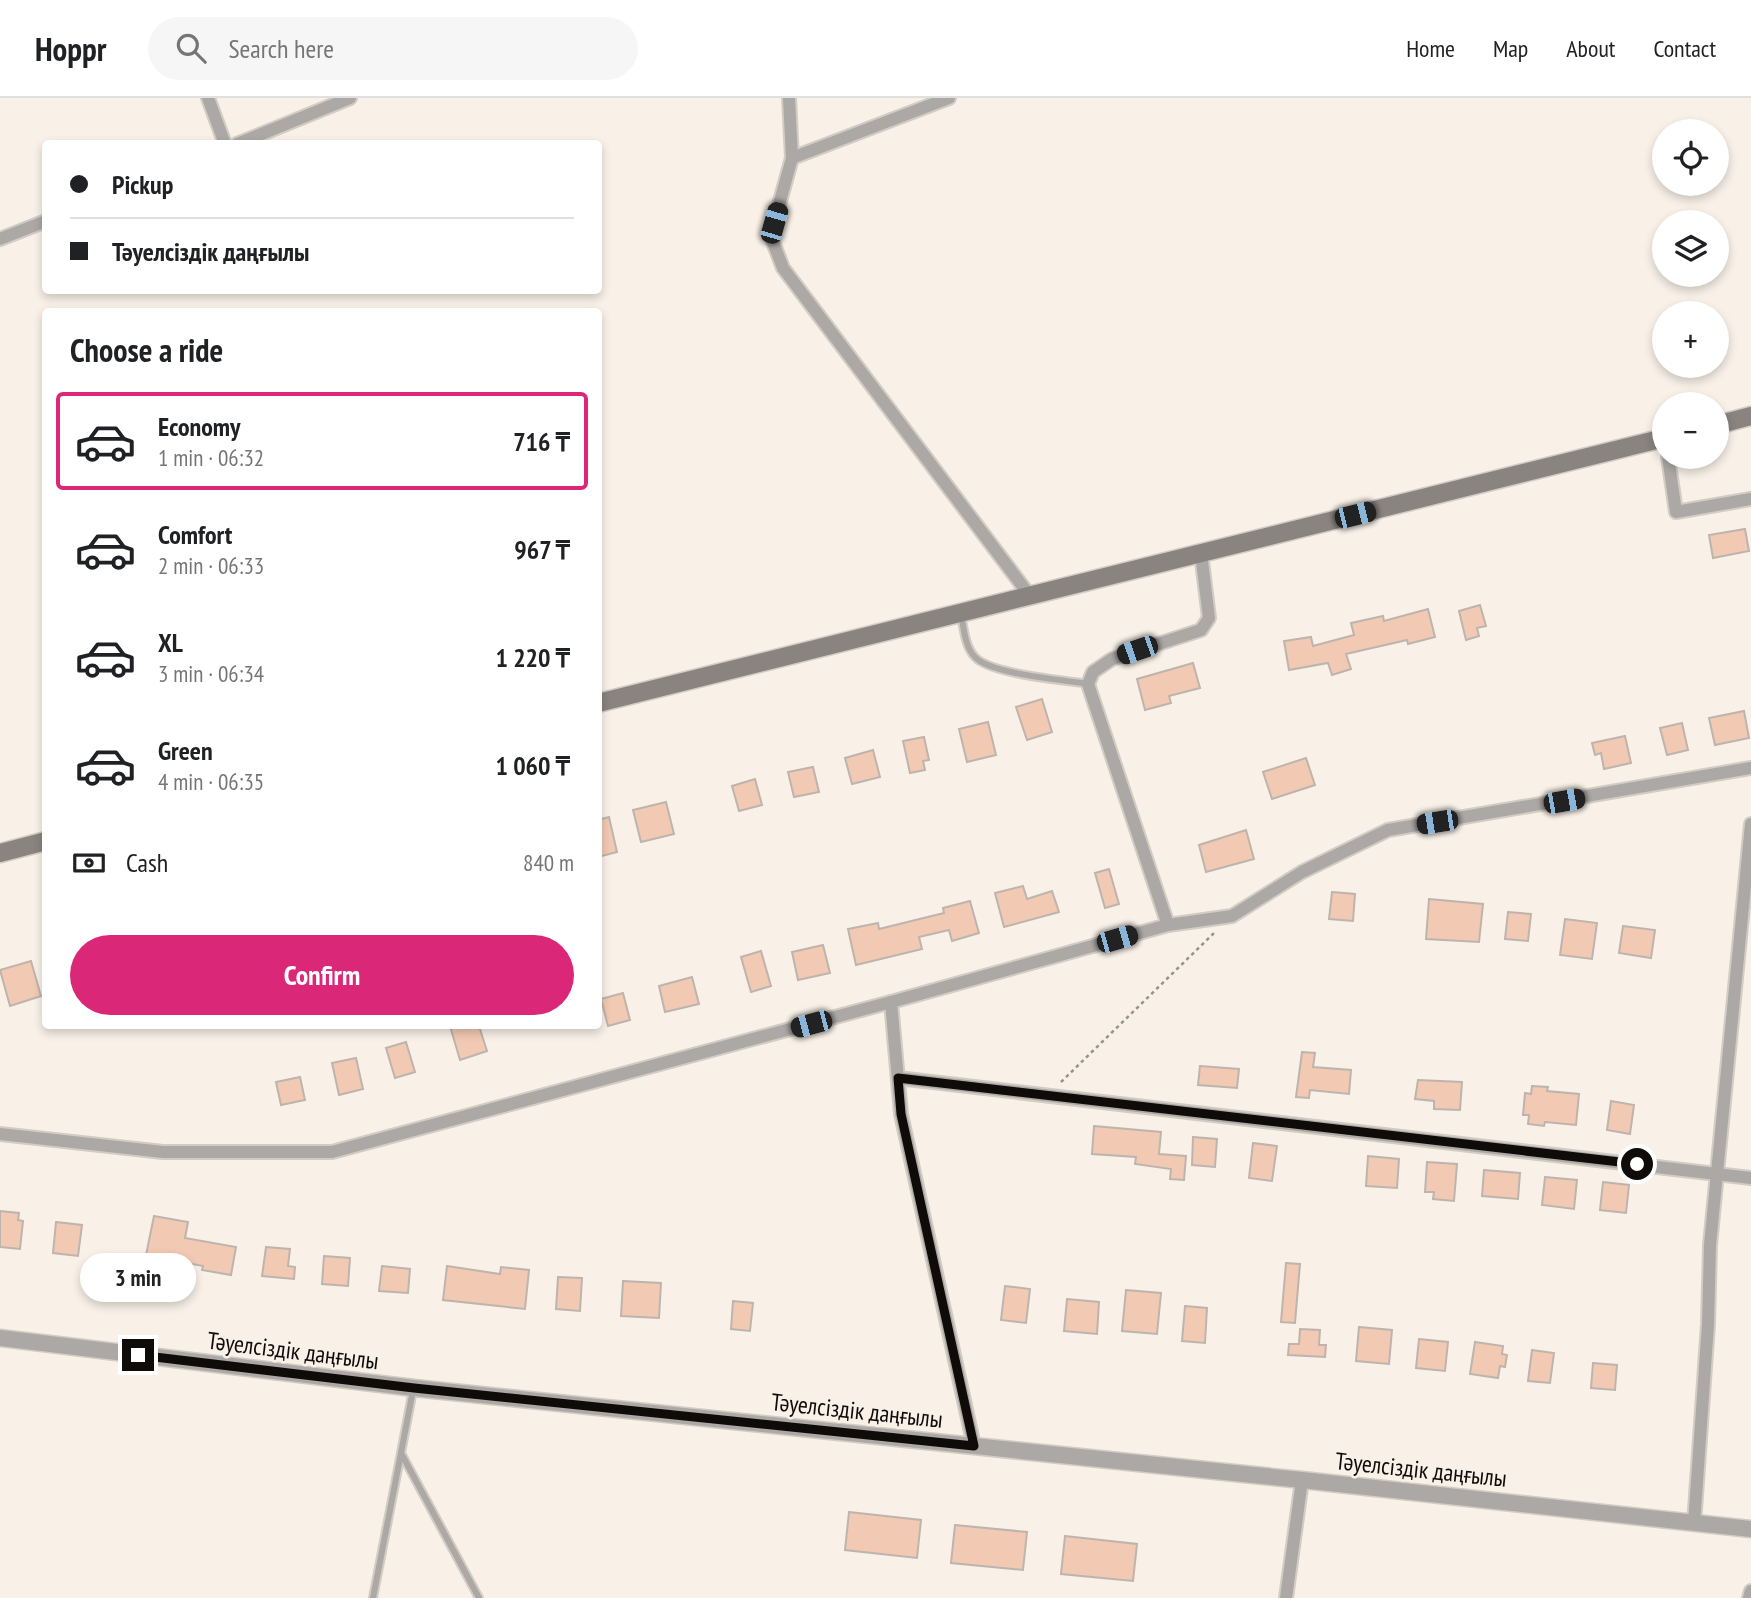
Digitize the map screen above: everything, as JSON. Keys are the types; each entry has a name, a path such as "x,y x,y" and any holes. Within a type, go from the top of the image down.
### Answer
{"main road":[{"path":"1729,422 1751,416"},
{"path":"602,703 1652,441"},
{"path":"0,853 42,842"}],"street":[{"path":"208,98 224,140"},
{"path":"247,140 350,98"},
{"path":"789,98 792,158 774,223 773,242 783,268 1030,596"},
{"path":"792,158 949,98"},
{"path":"0,239 42,223"},
{"path":"1670,469 1676,512 1751,499"},
{"path":"1168,925 1088,684 1093,672 1112,659 1201,630 1209,618 1201,553"},
{"path":"0,1134 163,1152 332,1152 1168,925 1232,916 1302,872 1388,830 1751,768"},
{"path":"1694,1524 1708,1324 1710,1245 1751,824"},
{"path":"891,1002 901,1114 974,1446"},
{"path":"898,1078 1751,1178"},
{"name":"Тәуелсіздік даңғылы","path":"0,1338 414,1388 1751,1529"},
{"path":"1286,1598 1302,1480"},
{"path":"1749,1598 1751,1591"}],"lane":[{"path":"961,613 966,642 975,659 1006,671 1088,684"},
{"path":"373,1598 414,1388"},
{"path":"401,1453 479,1598"}],"path":[{"path":"1049,1095 1232,916"}],"building":[{"path":"1745,529 1749,551 1713,558 1709,535"},
{"path":"1480,605 1486,626 1477,628 1479,636 1466,640 1459,611"},
{"path":"1428,609 1435,637 1408,644 1407,640 1346,654 1351,669 1332,675 1328,663 1289,670 1284,641 1311,637 1313,646 1354,635 1351,623 1383,616 1384,621"},
{"path":"1193,663 1200,688 1169,696 1171,703 1145,710 1137,679"},
{"path":"1042,699 1052,732 1027,740 1016,707"},
{"path":"1744,711 1749,738 1715,745 1709,718"},
{"path":"988,722 996,755 967,762 959,729"},
{"path":"1682,723 1688,750 1667,755 1660,728"},
{"path":"1625,736 1631,763 1604,769 1601,753 1595,755 1592,743"},
{"path":"924,737 929,760 923,761 925,770 910,773 903,741"},
{"path":"873,750 880,777 852,784 845,758"},
{"path":"1306,758 1315,785 1272,799 1263,772"},
{"path":"813,767 819,792 794,797 788,772"},
{"path":"755,779 762,805 739,811 732,786"},
{"path":"666,802 674,834 641,842 633,810"},
{"path":"609,817 617,852 602,856 602,819"},
{"path":"1246,830 1254,859 1206,872 1199,845"},
{"path":"1109,869 1119,904 1105,908 1095,873"},
{"path":"1023,886 1027,899 1052,891 1059,912 1004,927 995,893"},
{"path":"1332,892 1355,894 1353,921 1329,919"},
{"path":"1429,899 1483,904 1479,942 1426,939"},
{"path":"970,901 979,933 952,941 949,930 919,937 922,949 856,965 848,929 878,923 879,929 944,913 943,908"},
{"path":"1508,912 1531,914 1528,941 1505,939"},
{"path":"1565,919 1597,923 1592,959 1560,955"},
{"path":"1623,926 1655,930 1651,958 1619,953"},
{"path":"823,945 830,973 798,980 792,952"},
{"path":"761,951 771,986 751,992 741,957"},
{"path":"31,961 41,996 10,1006 0,970"},
{"path":"692,977 699,1004 665,1012 659,986"},
{"path":"623,993 630,1020 608,1026 602,999"},
{"path":"451,1029 480,1029 487,1051 460,1060"},
{"path":"406,1042 415,1072 395,1078 386,1048"},
{"path":"1302,1052 1315,1053 1313,1067 1351,1070 1349,1094 1310,1090 1309,1098 1296,1097"},
{"path":"356,1058 363,1089 339,1095 332,1063"},
{"path":"1200,1066 1239,1069 1237,1088 1198,1085"},
{"path":"300,1077 305,1100 281,1105 276,1082"},
{"path":"1418,1080 1462,1082 1460,1110 1434,1109 1434,1101 1415,1099"},
{"path":"1532,1086 1548,1087 1547,1091 1579,1094 1576,1125 1545,1122 1544,1126 1528,1124 1529,1115 1523,1115 1525,1093 1531,1094"},
{"path":"1611,1101 1634,1105 1630,1134 1607,1130"},
{"path":"1094,1126 1161,1132 1159,1154 1186,1156 1184,1180 1170,1179 1171,1169 1135,1164 1136,1157 1092,1154"},
{"path":"1193,1137 1217,1139 1215,1167 1192,1165"},
{"path":"1253,1143 1277,1146 1272,1181 1249,1178"},
{"path":"1368,1156 1399,1159 1397,1188 1366,1186"},
{"path":"1427,1162 1457,1164 1454,1201 1433,1199 1434,1192 1425,1192"},
{"path":"1484,1170 1520,1173 1518,1199 1482,1196"},
{"path":"1545,1177 1577,1180 1574,1209 1542,1205"},
{"path":"1603,1182 1629,1185 1626,1213 1600,1210"},
{"path":"0,1211 19,1213 18,1220 23,1221 20,1249 0,1247"},
{"path":"154,1216 188,1222 185,1238 236,1247 231,1275 202,1270 203,1266 146,1255"},
{"path":"56,1222 82,1225 78,1256 53,1253"},
{"path":"266,1247 290,1249 288,1266 295,1267 294,1279 262,1276"},
{"path":"324,1256 350,1258 348,1286 322,1284"},
{"path":"1286,1263 1300,1264 1295,1323 1281,1322"},
{"path":"382,1266 410,1269 408,1293 379,1291"},
{"path":"447,1266 500,1274 501,1267 529,1270 525,1309 443,1300"},
{"path":"558,1277 582,1278 580,1311 556,1309"},
{"path":"623,1281 661,1283 659,1318 621,1316"},
{"path":"1005,1286 1030,1289 1026,1323 1001,1320"},
{"path":"1126,1290 1161,1293 1157,1334 1122,1331"},
{"path":"1067,1299 1099,1302 1097,1334 1064,1331"},
{"path":"733,1301 753,1303 750,1331 731,1329"},
{"path":"1185,1306 1207,1308 1205,1343 1182,1341"},
{"path":"1359,1327 1392,1330 1389,1364 1356,1361"},
{"path":"1300,1329 1320,1330 1319,1345 1326,1345 1325,1357 1288,1355 1289,1344 1299,1344"},
{"path":"1419,1339 1448,1342 1445,1371 1416,1368"},
{"path":"1475,1342 1503,1346 1502,1354 1507,1355 1505,1367 1500,1366 1498,1378 1470,1374"},
{"path":"1532,1350 1554,1353 1550,1383 1528,1381"},
{"path":"1593,1363 1617,1365 1615,1390 1591,1388"},
{"path":"849,1512 921,1520 917,1558 845,1550"},
{"path":"955,1525 1027,1532 1023,1570 951,1563"},
{"path":"1065,1536 1137,1544 1133,1581 1061,1574"}],"route":[{"path":"138,1355 414,1388 974,1446 901,1114 898,1078 1637,1164"}]}
